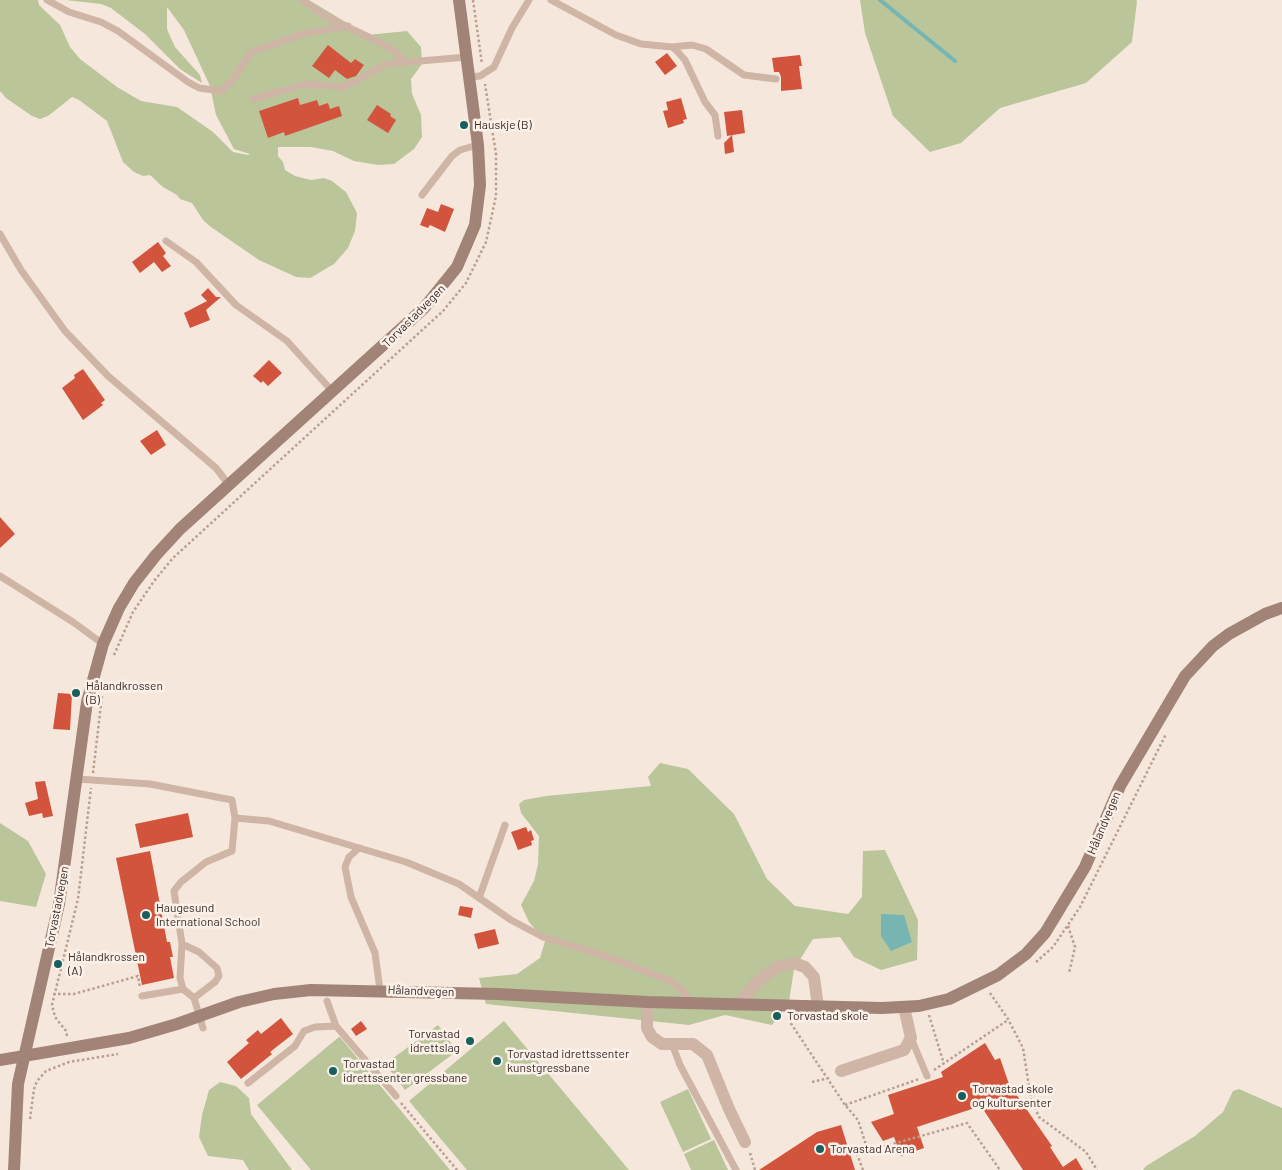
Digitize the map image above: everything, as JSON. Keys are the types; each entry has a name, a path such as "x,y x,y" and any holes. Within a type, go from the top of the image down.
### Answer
{"main road":[{"name":"Torvastadvegen","path":"14,1170 16,1102 24,1055 59,904 87,702 103,644 119,608 143,570 180,529 424,308 458,267 471,240 478,210 480,185 478,145 459,0"},
{"name":"Hålandvegen","path":"0,1060 129,1038 201,1022 239,1002 274,994 311,990 498,994 647,1002 818,1007 906,1013 967,992 998,975 1032,947 1054,921 1076,884 1120,786 1185,676 1208,651 1228,634 1265,614 1282,608"}],"street":[{"path":"739,1004 756,984 777,967 794,963 805,966 814,976 818,1007"},
{"path":"647,1002 649,1034 656,1042 688,1043 697,1046 704,1052 745,1142"},
{"path":"841,1071 897,1054 910,1044 911,1038 906,1013"}],"lane":[{"path":"47,0 69,12 101,22 118,31 199,88 222,90 235,77 251,52 303,34 348,26"},
{"path":"302,0 327,16 396,52 404,61"},
{"path":"470,77 484,74 494,67 512,28 529,0"},
{"path":"551,0 616,35 641,44 672,47 692,44 713,53 744,75 776,79"},
{"path":"672,47 685,60 705,102 715,116 718,136"},
{"path":"253,99 306,84 343,87 385,64 467,57"},
{"path":"422,195 452,156 460,150 478,145"},
{"path":"0,234 21,270 65,331 108,376 216,468 229,485"},
{"path":"166,241 196,262 236,305 287,341 333,392"},
{"path":"0,576 41,601 103,644"},
{"path":"77,779 150,784 232,800 235,818 232,851 206,862 181,882 174,891 182,944 180,978 182,989 194,998 201,1022"},
{"path":"235,818 269,821 426,869 459,884 511,920 544,937 608,956 670,981 683,992 690,1003"},
{"path":"479,898 505,825"},
{"path":"359,848 349,856 345,867 351,897 376,953 380,990"},
{"path":"182,944 199,952 217,968 219,976 215,982 194,998"},
{"path":"142,996 182,989"},
{"path":"327,1001 336,1026 396,1096"},
{"path":"248,1083 295,1046 304,1030 315,1027 336,1026"},
{"path":"911,1038 927,1076"},
{"path":"672,1044 680,1065 736,1170"}],"path":[{"path":"113,657 133,612 172,558 443,311 466,282 486,242 496,196 496,154 473,0"},
{"path":"30,1124 32,1096 37,1081 46,1071 68,1062 70,1049 66,1030 52,1011 53,994 78,900 104,690"},
{"path":"1031,966 1047,954 1068,926 1168,730"},
{"path":"1068,926 1075,947 1069,973"},
{"path":"53,994 74,994 138,976 142,996"},
{"path":"984,997 995,991"},
{"path":"990,993 1008,1020 1023,1048 1035,1110 1046,1123 1086,1152 1097,1170"},
{"path":"906,1013 937,1014"},
{"path":"929,1015 944,1064"},
{"path":"779,1019 795,1019"},
{"path":"788,1019 845,1105 858,1120 868,1151"},
{"path":"845,1105 927,1076 1008,1020"},
{"path":"812,1082 827,1079"},
{"path":"396,1096 457,1170"},
{"path":"863,1170 857,1154 967,1123 1000,1170"},
{"path":"745,1142 755,1170"}],"green space":[{"path":"0,0 38,0 39,5 60,25 70,47 80,59 117,87 141,101 177,107 213,132 233,152 248,155 250,154 234,149 216,115 210,86 184,30 167,7 167,29 175,47 200,75 202,83 180,69 145,34 111,8 101,4 66,0 309,0 367,35 407,31 421,47 422,64 411,79 412,94 421,115 422,137 414,149 394,164 378,165 354,161 333,151 311,147 278,147 278,156 283,162 285,170 295,176 311,180 324,178 332,181 346,192 357,213 355,231 348,248 334,264 310,278 296,277 259,260 211,227 203,220 192,203 180,199 150,175 143,176 134,172 123,162 107,121 79,100 72,97 48,116 40,119 32,116 6,98 0,91"},
{"path":"860,0 1137,1 1132,42 1086,83 1000,108 961,143 930,152 893,116 865,33"},
{"path":"660,763 688,769 734,814 767,879 795,906 848,914 862,897 863,851 885,850 918,920 917,960 881,970 854,957 840,937 813,939 794,969 789,1002 772,1025 725,1015 689,1025 486,1004 479,978 517,974 540,958 545,941 529,922 521,905 534,881 538,864 539,836 521,813 519,804 524,800 546,796 651,786 648,777"},
{"path":"0,823 28,841 46,874 36,907 0,901"},
{"name":"Torvastad idrettssenter kunstgressbane","path":"504,1021 629,1170 467,1170 409,1101"},
{"path":"438,1025 457,1051 405,1090 385,1064"},
{"name":"Torvastad idrettssenter gressbane","path":"339,1037 450,1170 311,1170 257,1105"},
{"path":"220,1082 236,1086 249,1098 251,1114 292,1170 249,1170 243,1160 208,1156 199,1137 202,1115 209,1090"},
{"path":"688,1089 711,1139 683,1152 660,1102"},
{"path":"1239,1089 1282,1108 1282,1170 1143,1170 1146,1166 1195,1136 1223,1112 1233,1091"},
{"path":"714,1140 728,1170 691,1170 684,1154"}],"water":[{"path":"881,914 904,915 912,942 891,951 881,936"}],"building":[{"path":"328,45 351,63 355,59 364,65 356,76 347,79 335,70 329,78 312,66"},
{"path":"667,53 677,66 665,75 655,62"},
{"path":"800,55 802,66 799,66 802,89 781,91 781,77 779,72 774,72 772,58"},
{"path":"298,98 300,105 317,100 319,106 328,103 330,109 339,106 342,116 285,136 284,132 268,138 259,111"},
{"path":"681,98 687,119 683,120 684,123 668,128 663,111 668,110 666,102"},
{"path":"377,105 391,114 390,116 396,120 388,133 367,120"},
{"path":"742,110 745,133 727,136 724,112"},
{"path":"732,135 734,152 725,154 724,143"},
{"path":"441,204 454,209 445,232 430,225 428,228 420,225 427,208 438,212"},
{"path":"158,242 166,253 163,256 171,266 162,272 154,262 140,273 132,262"},
{"path":"208,288 216,297 221,297 206,310 210,320 190,328 184,313 207,301 201,295"},
{"path":"269,360 282,373 268,386 253,376"},
{"path":"83,369 105,400 101,403 103,405 83,420 62,388 75,378 74,375"},
{"path":"157,430 166,445 151,455 140,441"},
{"path":"0,517 15,534 0,548"},
{"path":"58,693 72,694 70,730 53,729"},
{"path":"45,781 53,816 43,818 42,813 29,816 25,803 38,799 35,782"},
{"path":"188,813 193,837 140,848 135,824"},
{"path":"526,827 528,832 531,830 534,840 531,841 532,845 518,850 511,832"},
{"path":"150,851 167,942 170,942 173,957 170,957 174,978 142,985 116,858"},
{"path":"460,906 473,908 471,918 458,915"},
{"path":"495,929 499,944 478,949 474,934"},
{"path":"281,1018 293,1034 241,1079 227,1062 249,1043 246,1040 258,1030 261,1034"},
{"path":"361,1021 367,1029 356,1036 351,1029"},
{"path":"985,1043 995,1060 1000,1058 1009,1084 1052,1146 1050,1147 1063,1167 1076,1158 1083,1170 1023,1170 981,1106 917,1127 924,1148 901,1156 894,1137 883,1141 871,1122 894,1114 888,1095 943,1077 941,1072"},
{"name":"Torvastad Arena","path":"841,1125 855,1170 759,1170 817,1132"}],"waterway":[{"path":"880,0 955,61"}],"place":[{"name":"Hauskje (B)","path":"464,125"},
{"name":"Hålandkrossen (B)","path":"76,693"},
{"name":"Haugesund International School","path":"146,915"},
{"name":"Hålandkrossen (A)","path":"58,964"},
{"name":"Torvastad skole","path":"777,1016"},
{"name":"Torvastad idrettslag","path":"470,1041"},
{"name":"Torvastad idrettssenter kunstgressbane","path":"497,1061"},
{"name":"Torvastad idrettssenter gressbane","path":"333,1071"},
{"name":"Torvastad skole og kultursenter","path":"962,1096"},
{"name":"Torvastad Arena","path":"820,1149"}]}
